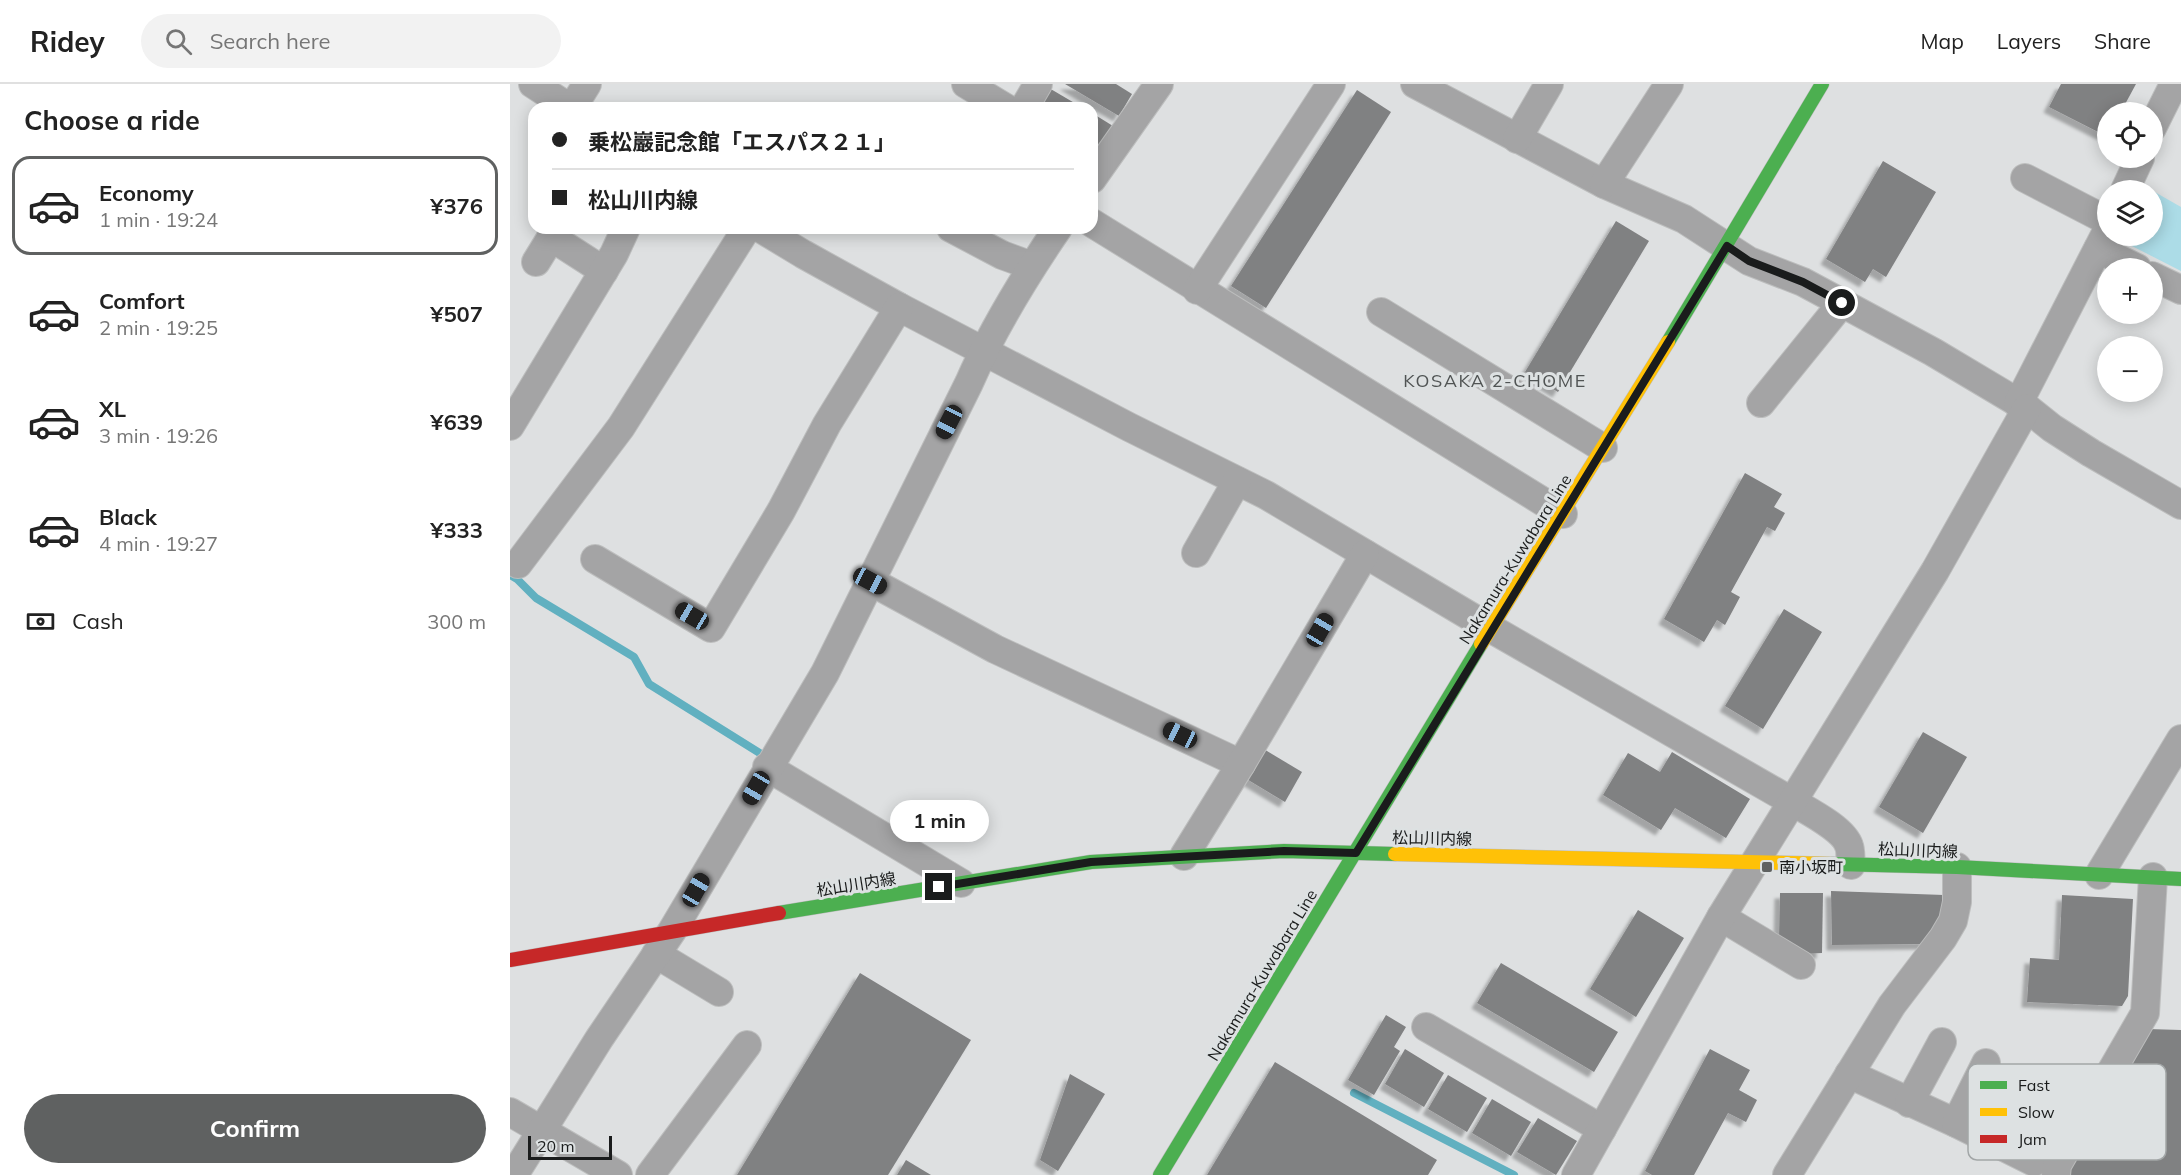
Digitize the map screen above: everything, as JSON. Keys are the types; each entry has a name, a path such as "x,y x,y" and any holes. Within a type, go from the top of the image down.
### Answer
{"main road":[{"name":"Nakamura-Kuwabara Line","path":"1160,1175 1491,628 1727,246 1822,84"},
{"name":"松山川内線","path":"510,960 1091,862 1284,851 1957,867 2181,879"}],"street":[{"path":"533,84 562,102"},
{"path":"575,102 587,84"},
{"path":"966,84 996,102"},
{"path":"1028,102 1038,84"},
{"path":"1098,164 1159,84"},
{"path":"1197,290 1331,84"},
{"path":"1414,84 1604,184 1684,219 1749,261 1803,282 1933,352 2023,406 2091,453 2181,505"},
{"path":"1517,139 1549,84"},
{"path":"1604,184 1669,84"},
{"path":"2163,106 2174,84"},
{"path":"2025,178 2097,215"},
{"path":"1098,227 1563,514"},
{"path":"536,262 553,234"},
{"path":"555,234 604,271"},
{"path":"510,426 604,271 623,234"},
{"path":"518,564 621,427 743,234"},
{"path":"770,234 899,308 1266,495 1793,802 1834,828 1846,839 1851,865"},
{"path":"962,234 1002,255 1032,266"},
{"path":"514,1175 599,1039 672,931 767,767 825,673 984,350 1032,266 1054,234"},
{"path":"1576,1175 1721,917 1935,571 2023,406 2100,246"},
{"path":"2111,246 2125,258"},
{"path":"2163,281 2181,290"},
{"path":"1761,403 1842,303"},
{"path":"595,559 711,628 781,512 828,424 899,308"},
{"path":"1381,312 1603,448"},
{"path":"1196,553 1237,481"},
{"path":"1184,856 1365,554"},
{"path":"870,581 995,650 1241,764"},
{"path":"2099,875 2181,739"},
{"path":"767,767 961,883"},
{"path":"1787,1175 1892,1005 1943,938 1953,921 1958,902 1957,867"},
{"path":"2115,1064 2145,1013 2153,877"},
{"path":"1721,917 1802,965"},
{"path":"656,954 719,992"},
{"path":"1426,1027 1602,1130"},
{"path":"1909,1103 1942,1042"},
{"path":"650,1175 747,1045"},
{"path":"1849,1074 1968,1129"},
{"path":"1956,1123 1968,1099"},
{"path":"510,1112 618,1175"},
{"path":"2030,1160 2045,1168 2057,1165 2060,1160"}],"shaded area":[{"path":"2163,197 2181,207 2181,271 2163,262 2163,258 2155,258 2132,246 2163,246"}],"building":[{"path":"1065,84 1116,84 1132,94 1119,116"},
{"path":"2061,84 2136,84 2126,102 2097,102 2097,131 2049,107"},
{"path":"1049,88 1073,102 1041,102"},
{"path":"1357,90 1391,112 1266,308 1231,286"},
{"path":"1098,117 1113,126 1100,148 1098,147"},
{"path":"1883,161 1936,192 1886,277 1873,269 1865,282 1826,259"},
{"path":"1616,221 1649,241 1558,392 1525,372"},
{"path":"1745,473 1782,494 1774,507 1785,513 1775,531 1767,527 1731,592 1740,597 1725,625 1717,620 1704,642 1664,619"},
{"path":"1784,609 1822,632 1763,729 1725,706"},
{"path":"1923,732 1967,757 1923,833 1879,807"},
{"path":"1262,748 1302,772 1285,802 1245,778"},
{"path":"1672,752 1750,799 1726,838 1675,808 1661,830 1603,795 1628,753 1660,772"},
{"path":"1831,891 1944,895 1944,916 1924,944 1832,945"},
{"path":"1780,893 1823,893 1822,953 1802,954 1779,939"},
{"path":"2062,895 2133,899 2128,996 2122,1006 2027,1002 2030,958 2059,960"},
{"path":"1638,910 1684,938 1636,1017 1590,989"},
{"path":"1501,963 1618,1032 1594,1072 1477,1003"},
{"path":"860,973 971,1040 888,1175 737,1175"},
{"path":"1386,1015 1406,1027 1394,1047 1400,1051 1374,1095 1348,1080"},
{"path":"2148,1029 2181,1030 2181,1175 2068,1175 2064,1172 2071,1160 2166,1160 2166,1064 2127,1064"},
{"path":"1405,1049 1444,1073 1424,1107 1385,1084"},
{"path":"1710,1049 1750,1070 1739,1090 1757,1100 1746,1122 1728,1113 1694,1175 1652,1175 1645,1171"},
{"path":"1275,1062 1437,1160 1428,1175 1207,1175"},
{"path":"1070,1074 1105,1094 1058,1171 1040,1160"},
{"path":"1448,1075 1487,1098 1467,1132 1428,1109"},
{"path":"1492,1099 1531,1122 1511,1156 1472,1133"},
{"path":"1538,1118 1577,1141 1556,1175 1517,1152"},
{"path":"906,1160 931,1175 897,1175"}],"waterway":[{"path":"510,575 536,598 634,657 649,684 763,755"},
{"path":"1354,1093 1514,1175"}],"traffic: fast":[{"path":"1668,342 1822,84"},
{"path":"1160,1175 1481,644"},
{"path":"779,913 1091,862 1284,851 1395,854"},
{"path":"1833,864 1957,867 2181,879"}],"traffic: slow":[{"path":"1481,644 1668,342"},
{"path":"1395,854 1833,864"}],"traffic: jam":[{"path":"510,960 779,913"}],"place":[{"name":"南小坂町","path":"1767,867"}],"district":[{"name":"KOSAKA 2-CHOME","path":"1495,381"}],"route":[{"path":"939,887 1091,862 1284,851 1356,853 1491,628 1727,246 1749,261 1803,282 1842,303"}]}
